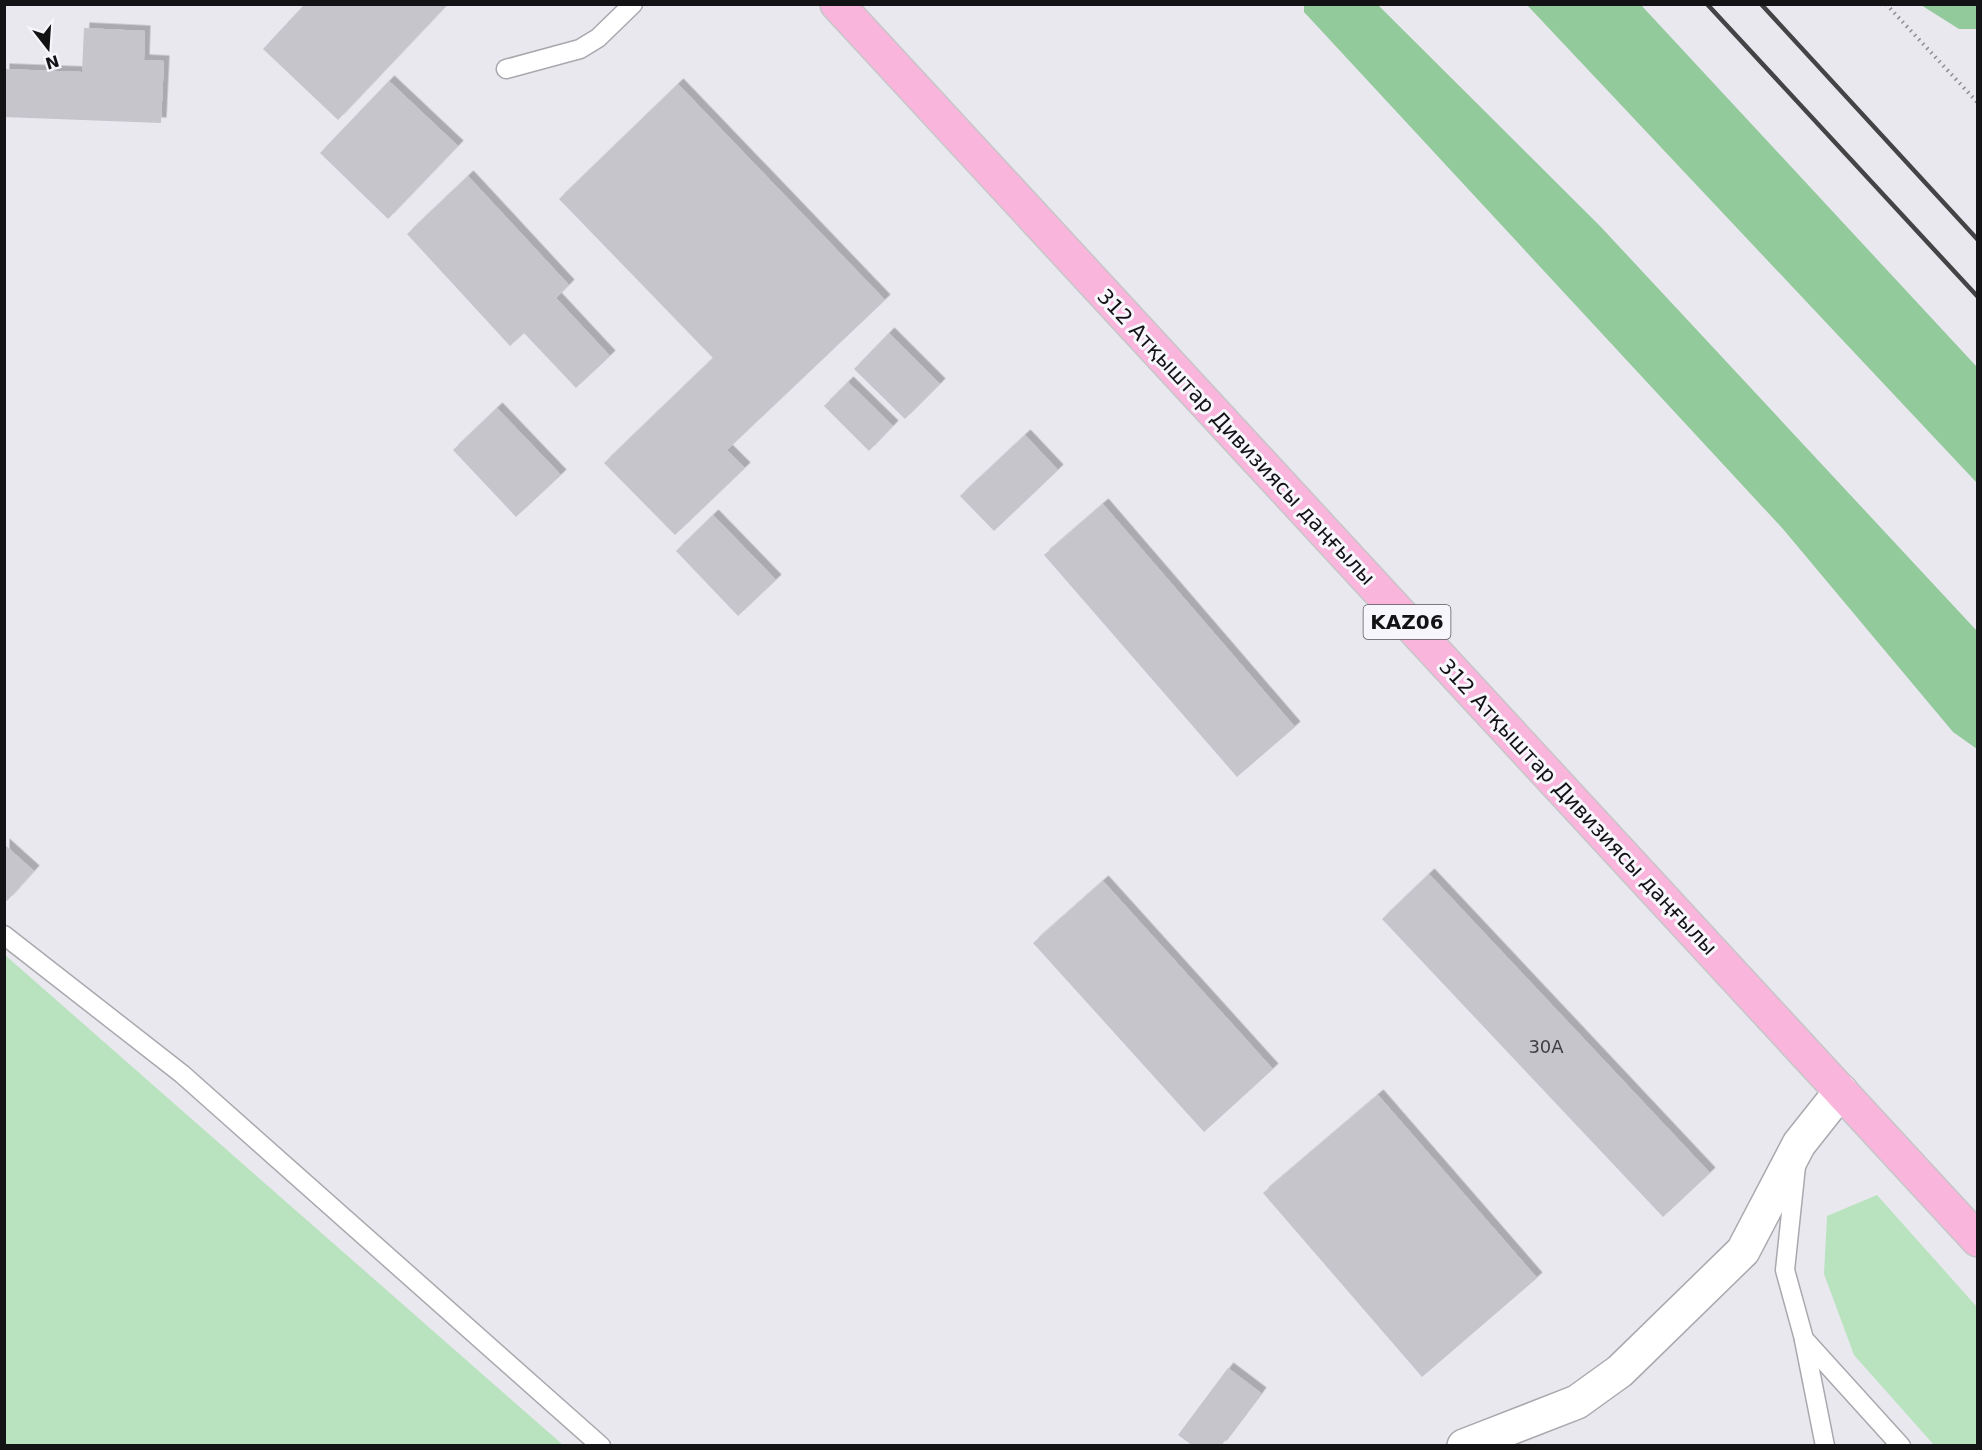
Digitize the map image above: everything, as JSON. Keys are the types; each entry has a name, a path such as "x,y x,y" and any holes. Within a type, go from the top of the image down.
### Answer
{"highway":[{"name":"312 Атқыштар Дивизиясы даңғылы","path":"837,4 1977,1240"}],"street":[{"path":"1464,1446 1577,1402 1620,1371 1743,1251 1799,1144 1840,1091"}],"lane":[{"path":"506,69 580,49 598,38 633,4"},
{"path":"4,935 182,1074 601,1446"},
{"path":"1799,1144 1785,1270 1804,1338 1825,1446"},
{"path":"1804,1338 1901,1446"}],"path":[{"path":"1886,4 1977,103"}],"green space":[{"path":"1304,5 1378,5 1600,226 1977,631 1977,749 1953,732 1783,529 1304,12"},
{"path":"1527,5 1641,5 1977,367 1977,483"},
{"path":"1921,5 1977,5 1977,29 1959,29"},
{"path":"5,955 563,1445 5,1445"},
{"path":"1877,1195 1977,1307 1977,1445 1934,1445 1854,1355 1824,1274 1827,1216"}],"building":[{"path":"305,4 448,4 338,120 263,49"},
{"path":"84,28 145,31 144,60 164,61 161,123 4,117 4,69 82,72"},
{"path":"389,81 458,146 388,219 320,153"},
{"path":"678,84 885,300 727,450 745,468 675,535 604,463 713,358 559,199"},
{"path":"468,176 569,285 556,298 610,356 576,388 524,333 510,346 407,234"},
{"path":"889,333 940,384 905,419 854,369"},
{"path":"848,382 893,426 869,451 824,406"},
{"path":"497,408 561,475 516,517 453,450"},
{"path":"1025,435 1058,470 994,531 960,496"},
{"path":"1103,504 1295,727 1237,777 1044,555"},
{"path":"713,515 776,580 738,616 676,551"},
{"path":"4,844 34,871 7,901 4,898"},
{"path":"1429,874 1710,1173 1663,1217 1382,919"},
{"path":"1103,881 1273,1069 1204,1132 1033,943"},
{"path":"1378,1095 1537,1278 1422,1377 1263,1193"},
{"path":"1228,1368 1261,1393 1221,1446 1193,1446 1178,1435"}],"railway":[{"path":"1707,4 1978,297"},
{"path":"1761,4 1978,240"}]}
